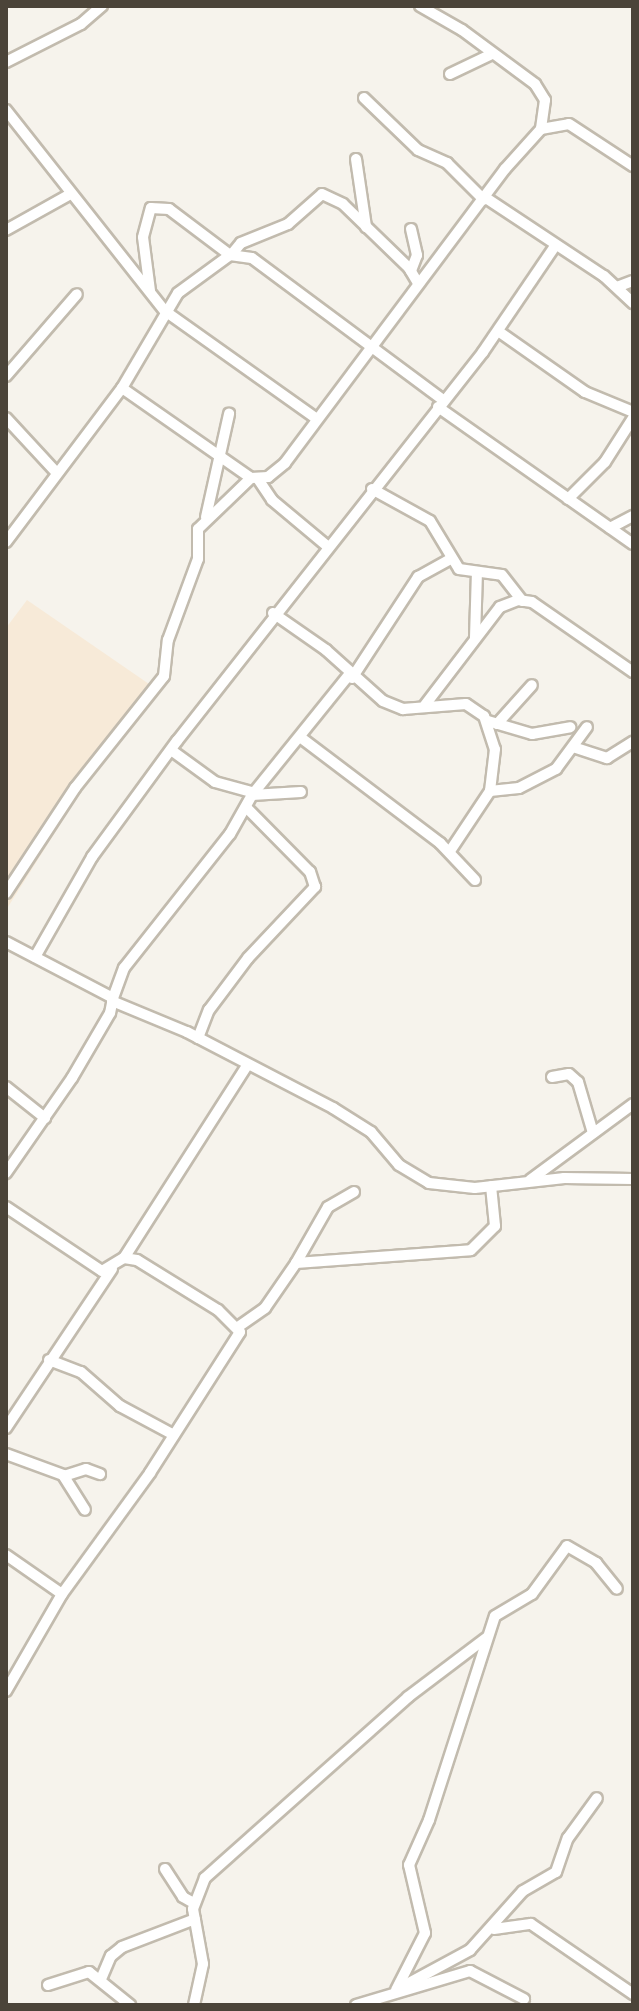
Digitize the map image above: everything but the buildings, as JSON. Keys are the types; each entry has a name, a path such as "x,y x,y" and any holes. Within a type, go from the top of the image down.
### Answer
{"street":[{"path":"6,62 81,24 102,6"},
{"path":"206,517 226,506 254,478 285,463 373,348 418,283 541,129 541,93 492,54 420,6"},
{"path":"450,74 492,54"},
{"path":"364,98 418,150 447,163 485,199 617,287 633,303"},
{"path":"6,110 69,195 165,311 317,419"},
{"path":"541,129 569,124 633,166"},
{"path":"6,138 18,129"},
{"path":"356,159 366,227"},
{"path":"6,542 122,388 165,311 192,280 231,254 241,243 288,224 322,194 343,204 411,271 418,283"},
{"path":"6,230 69,195"},
{"path":"150,294 143,237 151,208 169,209 231,254 252,258 373,348 440,403 633,544"},
{"path":"411,229 417,255 411,271"},
{"path":"35,957 92,857 273,613 498,331 555,246"},
{"path":"617,287 633,281"},
{"path":"6,376 77,294"},
{"path":"498,331 585,392 633,415 605,462 568,499"},
{"path":"122,388 218,457 254,478 272,500 327,546"},
{"path":"6,893 60,809 164,676 168,640 198,559 198,529 206,517 229,414"},
{"path":"6,418 56,472"},
{"path":"372,489 430,521 451,559 465,573 502,575 522,601"},
{"path":"610,528 633,516"},
{"path":"6,521 15,530"},
{"path":"6,1173 90,1049 124,968 253,794 350,676 418,577 451,559"},
{"path":"475,638 477,572"},
{"path":"425,705 500,607 522,601 532,602 633,672"},
{"path":"273,613 326,650 350,676 394,706 466,704 492,723 532,734 570,727"},
{"path":"492,723 532,685"},
{"path":"450,851 490,791 495,749 492,723"},
{"path":"490,791 539,780 573,747 587,727"},
{"path":"300,737 450,851 475,880"},
{"path":"573,747 607,758 633,742"},
{"path":"171,750 215,782 253,794 301,792"},
{"path":"198,1038 209,1010 248,958 315,887 310,872 246,807"},
{"path":"6,942 112,1000 198,1038 361,1126 399,1165 429,1183 491,1186 530,1180 633,1179"},
{"path":"6,1428 113,1267 124,1258 247,1066"},
{"path":"552,1077 569,1074 578,1082 593,1133"},
{"path":"6,1087 45,1118"},
{"path":"530,1180 633,1104"},
{"path":"296,1263 471,1250 495,1226 491,1186"},
{"path":"6,1691 62,1594 236,1343 238,1327 265,1308 296,1263 328,1207 354,1192"},
{"path":"6,1207 96,1268 113,1267"},
{"path":"124,1258 167,1277 238,1327"},
{"path":"49,1360 81,1372 120,1406 174,1435"},
{"path":"6,1454 64,1476 85,1510"},
{"path":"64,1476 86,1469 100,1474"},
{"path":"396,1990 425,1933 409,1865 429,1820 495,1616 532,1594 567,1546 585,1554 617,1589"},
{"path":"6,1555 62,1594"},
{"path":"194,2005 203,1964 194,1903 205,1878 408,1697 486,1638"},
{"path":"356,2005 396,1990 470,1950 492,1930 523,1891 556,1872 568,1838 597,1798"},
{"path":"165,1869 183,1897 194,1903"},
{"path":"101,1979 111,1956 122,1947 195,1919"},
{"path":"492,1930 531,1924 633,1994"},
{"path":"396,1990 441,1984 470,1971 524,1999"},
{"path":"48,1985 82,1973 101,1979 130,2005"}],"shaded area":[{"path":"27,600 149,684 6,910 6,628"}]}
